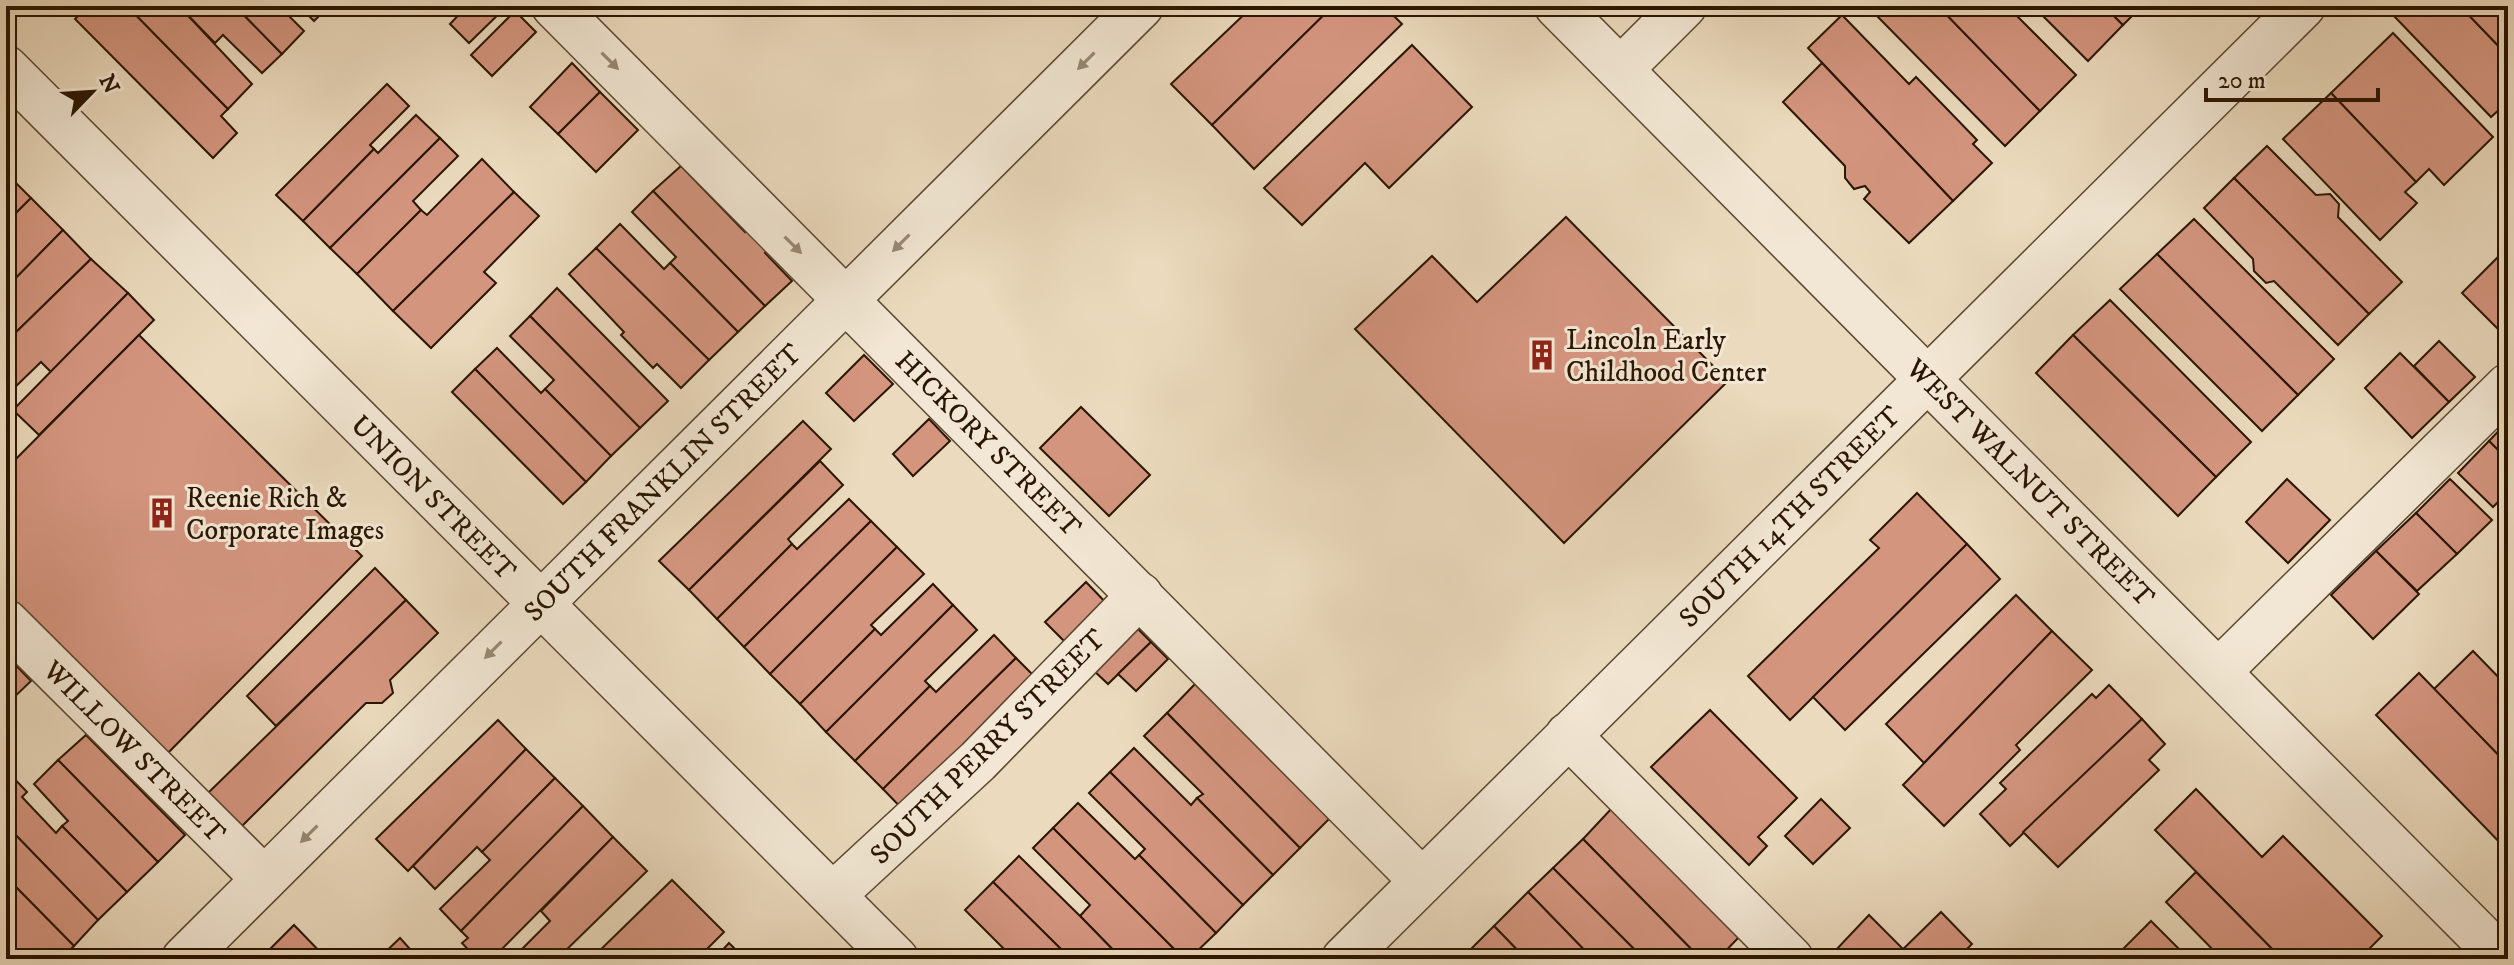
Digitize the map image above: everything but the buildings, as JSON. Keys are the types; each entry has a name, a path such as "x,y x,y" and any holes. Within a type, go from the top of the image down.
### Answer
{"street":[{"name":"HICKORY STREET","path":"554,6 1422,881"},
{"name":"SOUTH FRANKLIN STREET","path":"184,959 1141,6"},
{"name":"WEST WALNUT STREET","path":"1557,6 2504,957"},
{"path":"1621,69 1684,6"},
{"name":"SOUTH 14TH STREET","path":"1344,959 2303,6"},
{"name":"UNION STREET","path":"6,68 896,959"},
{"path":"2219,671 2508,386"},
{"name":"SOUTH PERRY STREET","path":"833,895 978,761 1140,595"},
{"name":"WILLOW STREET","path":"6,622 264,879"},
{"path":"1568,735 1791,959"}],"place":[{"name":"Lincoln Early Childhood Center","path":"1542,355"},
{"name":"Reenie Rich & Corporate Images","path":"162,513"}]}
